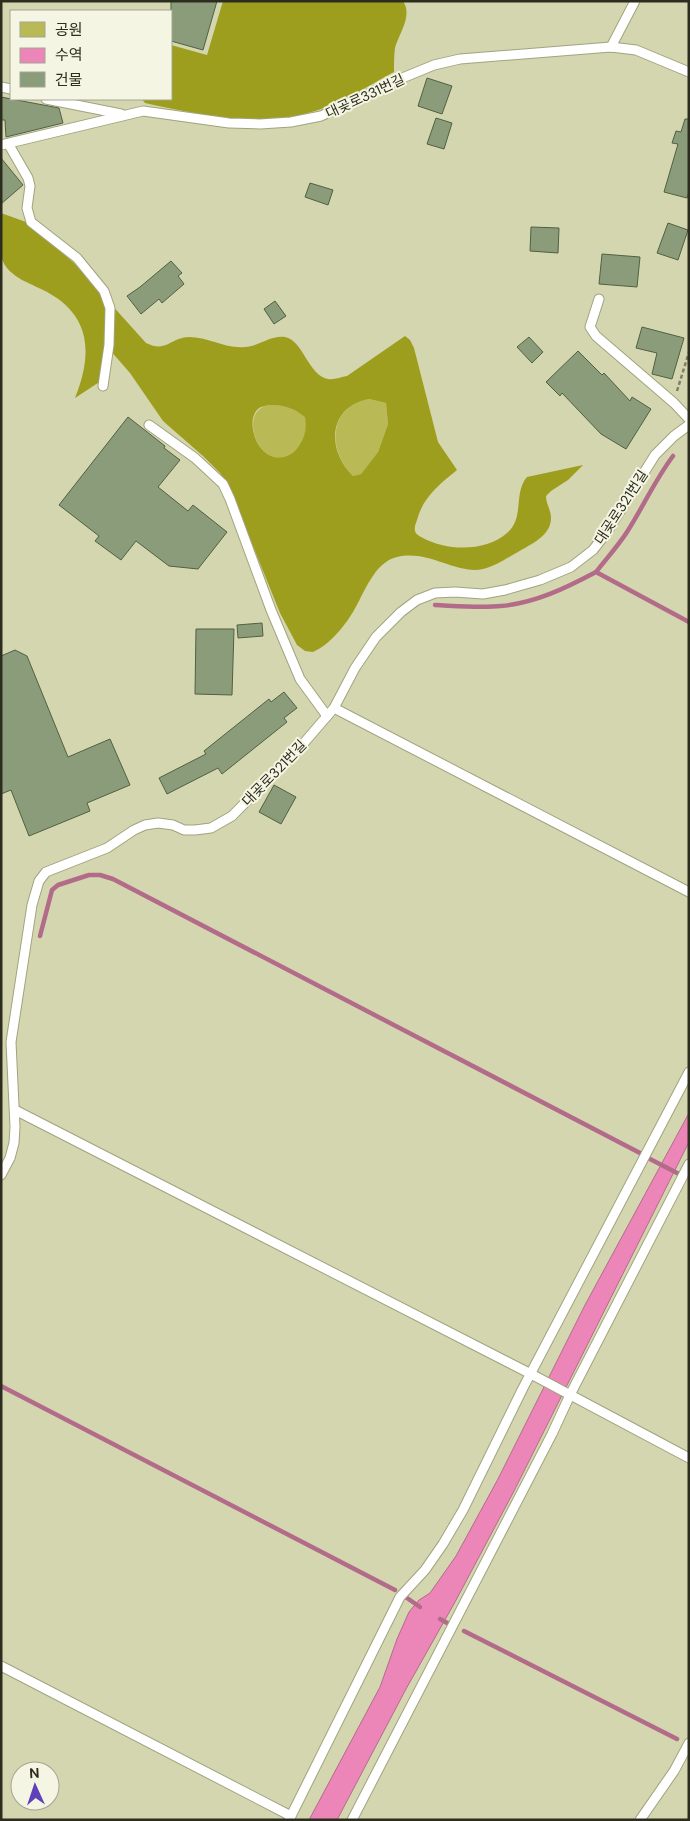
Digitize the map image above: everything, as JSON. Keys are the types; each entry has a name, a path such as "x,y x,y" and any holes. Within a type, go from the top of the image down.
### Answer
{"lane":[{"path":"611,47 635,1"},
{"name":"대곶로331번길","path":"103,386 109,344 110,308 104,291 77,258 31,222 27,208 30,186 28,178 5,145 143,110 229,123 291,122 321,116 434,65 460,59 611,47 636,50 689,72"},
{"path":"51,100 125,115"},
{"path":"599,299 590,327 596,336 646,381 674,403 689,419"},
{"path":"149,425 195,458 223,484 271,610 300,678 327,716"},
{"name":"대곶로321번길","path":"1,1176 10,1158 14,1143 15,1110 11,1042 32,905 39,881 46,872 108,848 134,830 146,825 173,825 184,830 195,830 219,825 232,816 303,744 334,708 355,668 376,637 401,612 417,600 435,593 483,594 505,590 540,580 571,567 593,550 607,532 655,455 674,436 689,425"},
{"path":"334,708 689,892"},
{"path":"1,1666 290,1818 400,1597 425,1570 463,1510 531,1374 689,1072"},
{"path":"15,1110 531,1374 689,1458"},
{"path":"352,1820 552,1434 689,1164"},
{"path":"640,1820 674,1770 689,1743"}],"path":[{"path":"674,403 689,352"}],"green space":[{"path":"369,399 386,403 388,424 378,452 361,474 353,476 339,454 336,431 339,420 346,411 355,404"},
{"path":"269,405 289,408 306,417 304,439 297,450 286,458 275,458 265,453 258,443 254,431 254,420 258,410"}],"shaded area":[{"path":"223,1 403,1 406,7 406,19 395,48 394,72 328,107 304,114 284,118 244,119 204,115 145,103 143,100 172,100 172,45 207,55"},
{"path":"1,213 26,222 74,263 146,343 153,346 164,346 189,337 245,347 285,337 296,344 315,371 328,379 335,379 347,376 405,336 410,340 414,348 438,442 457,470 438,486 423,504 415,530 416,534 423,538 455,547 466,548 488,544 507,533 512,527 518,513 520,490 527,477 583,465 568,480 546,496 551,515 550,524 544,535 534,542 501,562 483,569 463,569 420,556 409,555 389,560 382,565 370,580 349,618 336,635 319,649 313,652 305,651 297,645 280,613 228,484 203,456 163,421 130,373 109,349 104,379 75,398 85,364 84,334 70,309 57,298 18,278 5,265 1,255","holes":["369,399 386,403 388,424 378,452 361,474 353,476 344,466 338,454 335,442 336,431 339,420 345,411 355,404","269,405 288,408 297,411 305,417 306,429 301,443 294,452 284,457 274,457 266,453 255,438 253,429 255,412 261,407"]}],"water":[{"path":"689,1113 689,1142 513,1493 455,1602 406,1689 337,1820 309,1820 380,1687 409,1612 419,1600 430,1593 456,1556 498,1479 585,1305"}],"building":[{"path":"171,1 217,1 203,50 172,41"},
{"path":"427,78 452,86 442,114 418,106"},
{"path":"1,97 59,108 63,123 6,137 5,120 1,120"},
{"path":"436,118 452,123 444,149 427,144"},
{"path":"685,119 689,119 689,192 687,198 664,192 678,144 672,143 676,131 681,132"},
{"path":"1,158 23,185 1,204"},
{"path":"310,183 333,190 328,205 305,197"},
{"path":"668,223 688,230 678,260 657,253"},
{"path":"531,227 559,228 558,253 530,251"},
{"path":"602,254 640,257 637,287 599,284"},
{"path":"171,261 182,273 178,276 184,284 162,303 159,299 141,314 127,296"},
{"path":"275,301 286,316 274,324 264,309"},
{"path":"642,327 684,338 672,379 652,374 657,353 636,348"},
{"path":"529,337 543,352 532,363 517,347"},
{"path":"578,351 602,375 604,373 630,401 632,397 651,409 626,449 601,434 562,393 560,396 546,382"},
{"path":"128,417 180,460 158,487 188,511 193,505 227,532 198,569 169,566 136,541 121,560 95,541 99,536 59,505"},
{"path":"262,623 263,636 238,638 237,625"},
{"path":"196,629 234,629 232,695 195,694"},
{"path":"15,650 27,656 68,757 110,739 130,785 87,803 90,811 29,836 11,790 1,794 1,656"},
{"path":"284,692 297,708 284,718 287,722 222,774 218,768 167,794 159,778 206,754 204,751 269,699 271,702"},
{"path":"274,785 296,797 281,824 259,812"}],"waterway":[{"path":"596,572 627,532 660,474 673,456"},
{"path":"435,605 485,607 526,602 550,594 596,572 689,622"},
{"path":"40,936 52,890 58,885 89,875 100,875 113,879 640,1153"},
{"path":"650,1159 679,1174"},
{"path":"1,1386 395,1590"},
{"path":"407,1598 420,1607"},
{"path":"440,1619 449,1624"},
{"path":"464,1631 677,1739"}]}
